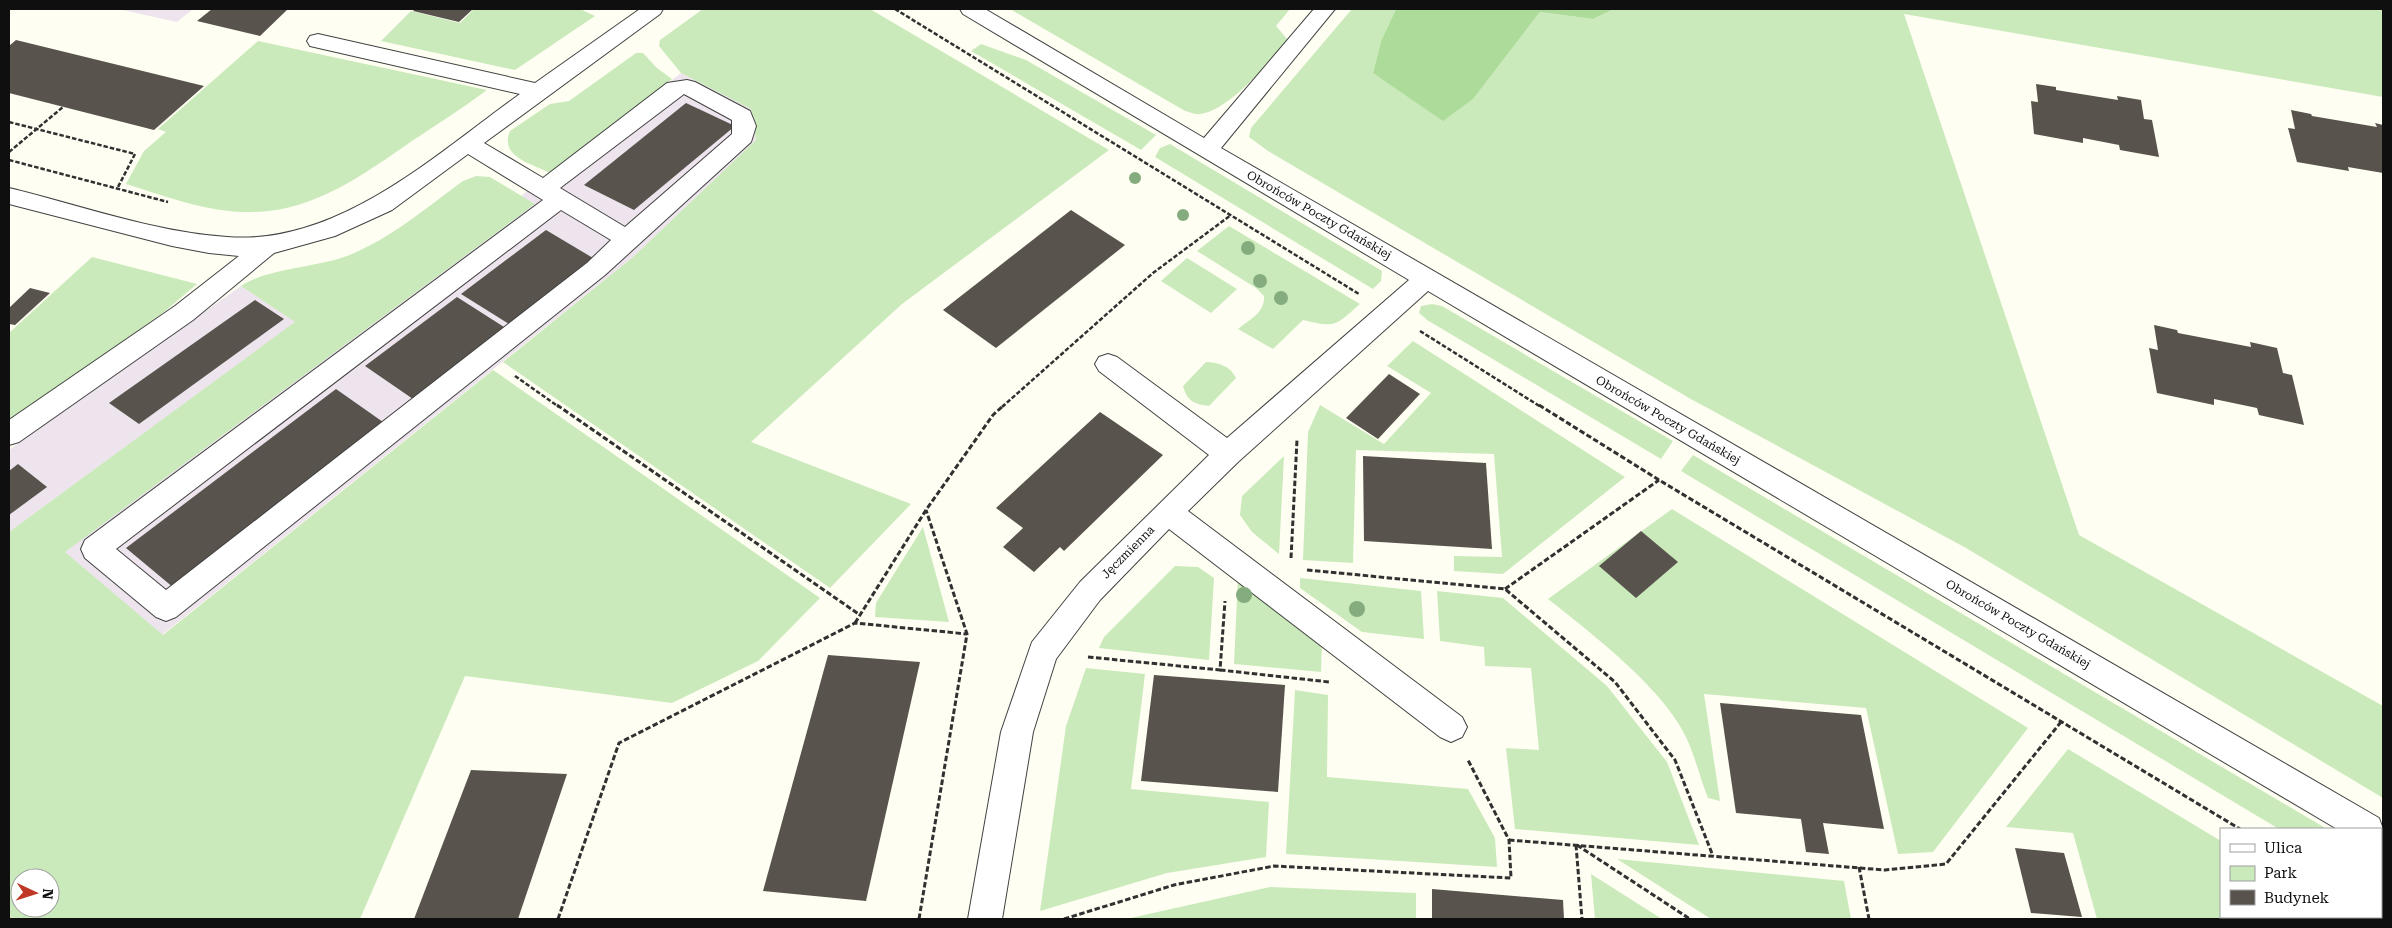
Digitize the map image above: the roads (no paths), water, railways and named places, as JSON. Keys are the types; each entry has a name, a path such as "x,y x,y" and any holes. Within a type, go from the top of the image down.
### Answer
{"street":[{"path":"9,196 193,243 229,247 267,246 297,239 357,218 384,204 653,9"},
{"name":"Obrońców Poczty Gdańskiej","path":"970,9 1207,150 2365,828"},
{"path":"1207,150 1325,9"},
{"path":"318,41 540,92"},
{"path":"687,87 742,116 745,126 742,137 627,239 596,269 166,608 95,549 552,194 675,88 687,87"},
{"path":"468,144 627,239"},
{"path":"9,434 184,312 267,246"},
{"name":"Jęczmienna","path":"985,919 1017,732 1043,652 1090,591 1168,512 1228,454 1427,278"},
{"path":"1108,364 1228,454"},
{"path":"1168,512 1451,727"}]}
